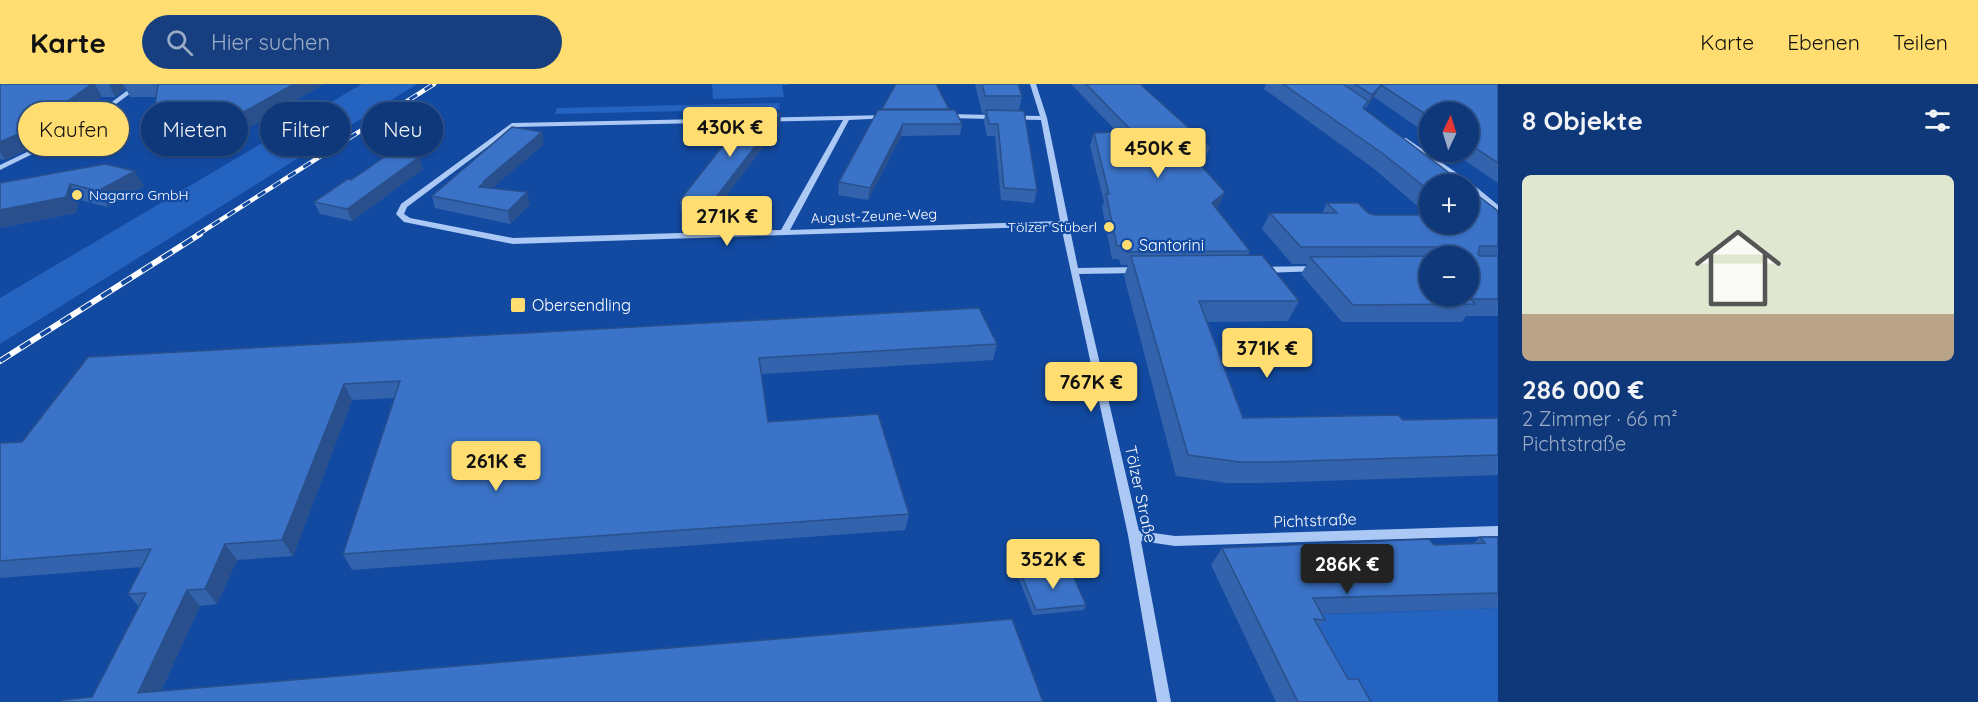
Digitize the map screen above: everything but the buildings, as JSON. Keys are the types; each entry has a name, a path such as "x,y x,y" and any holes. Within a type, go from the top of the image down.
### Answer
{"street":[{"path":"0,168 79,129 140,84"},
{"name":"Tölzer Straße","path":"1033,84 1044,118 1074,271 1134,535 1164,702"},
{"path":"935,116 1044,118"},
{"path":"784,232 847,118 891,117"},
{"name":"August-Zeune-Weg","path":"847,118 512,125 404,206 400,214 407,220 513,241 1065,224"},
{"path":"1401,138 1452,174"},
{"path":"1479,194 1498,209"},
{"path":"1249,270 1328,269"},
{"path":"1074,271 1149,270"},
{"name":"Pichtstraße","path":"1134,535 1175,541 1498,531"}],"shaded area":[{"path":"362,84 417,84 388,102 362,102 362,118 350,126 350,102 332,102"},
{"path":"712,84 788,85 782,85 784,97 713,99"},
{"path":"779,103 780,109 555,114 557,108"},
{"path":"260,144 260,156 302,156 0,344 0,298 240,156 248,156 248,151"},
{"path":"1498,608 1498,702 1346,702 1299,615"}],"railway":[{"path":"197,235 434,84"},
{"path":"0,361 200,234"}],"place":[{"name":"Nagarro GmbH","path":"77,195"},
{"name":"Tölzer Stüberl","path":"1109,227"},
{"name":"Santorini","path":"1127,245"},
{"name":"Obersendling","path":"518,305"}]}
